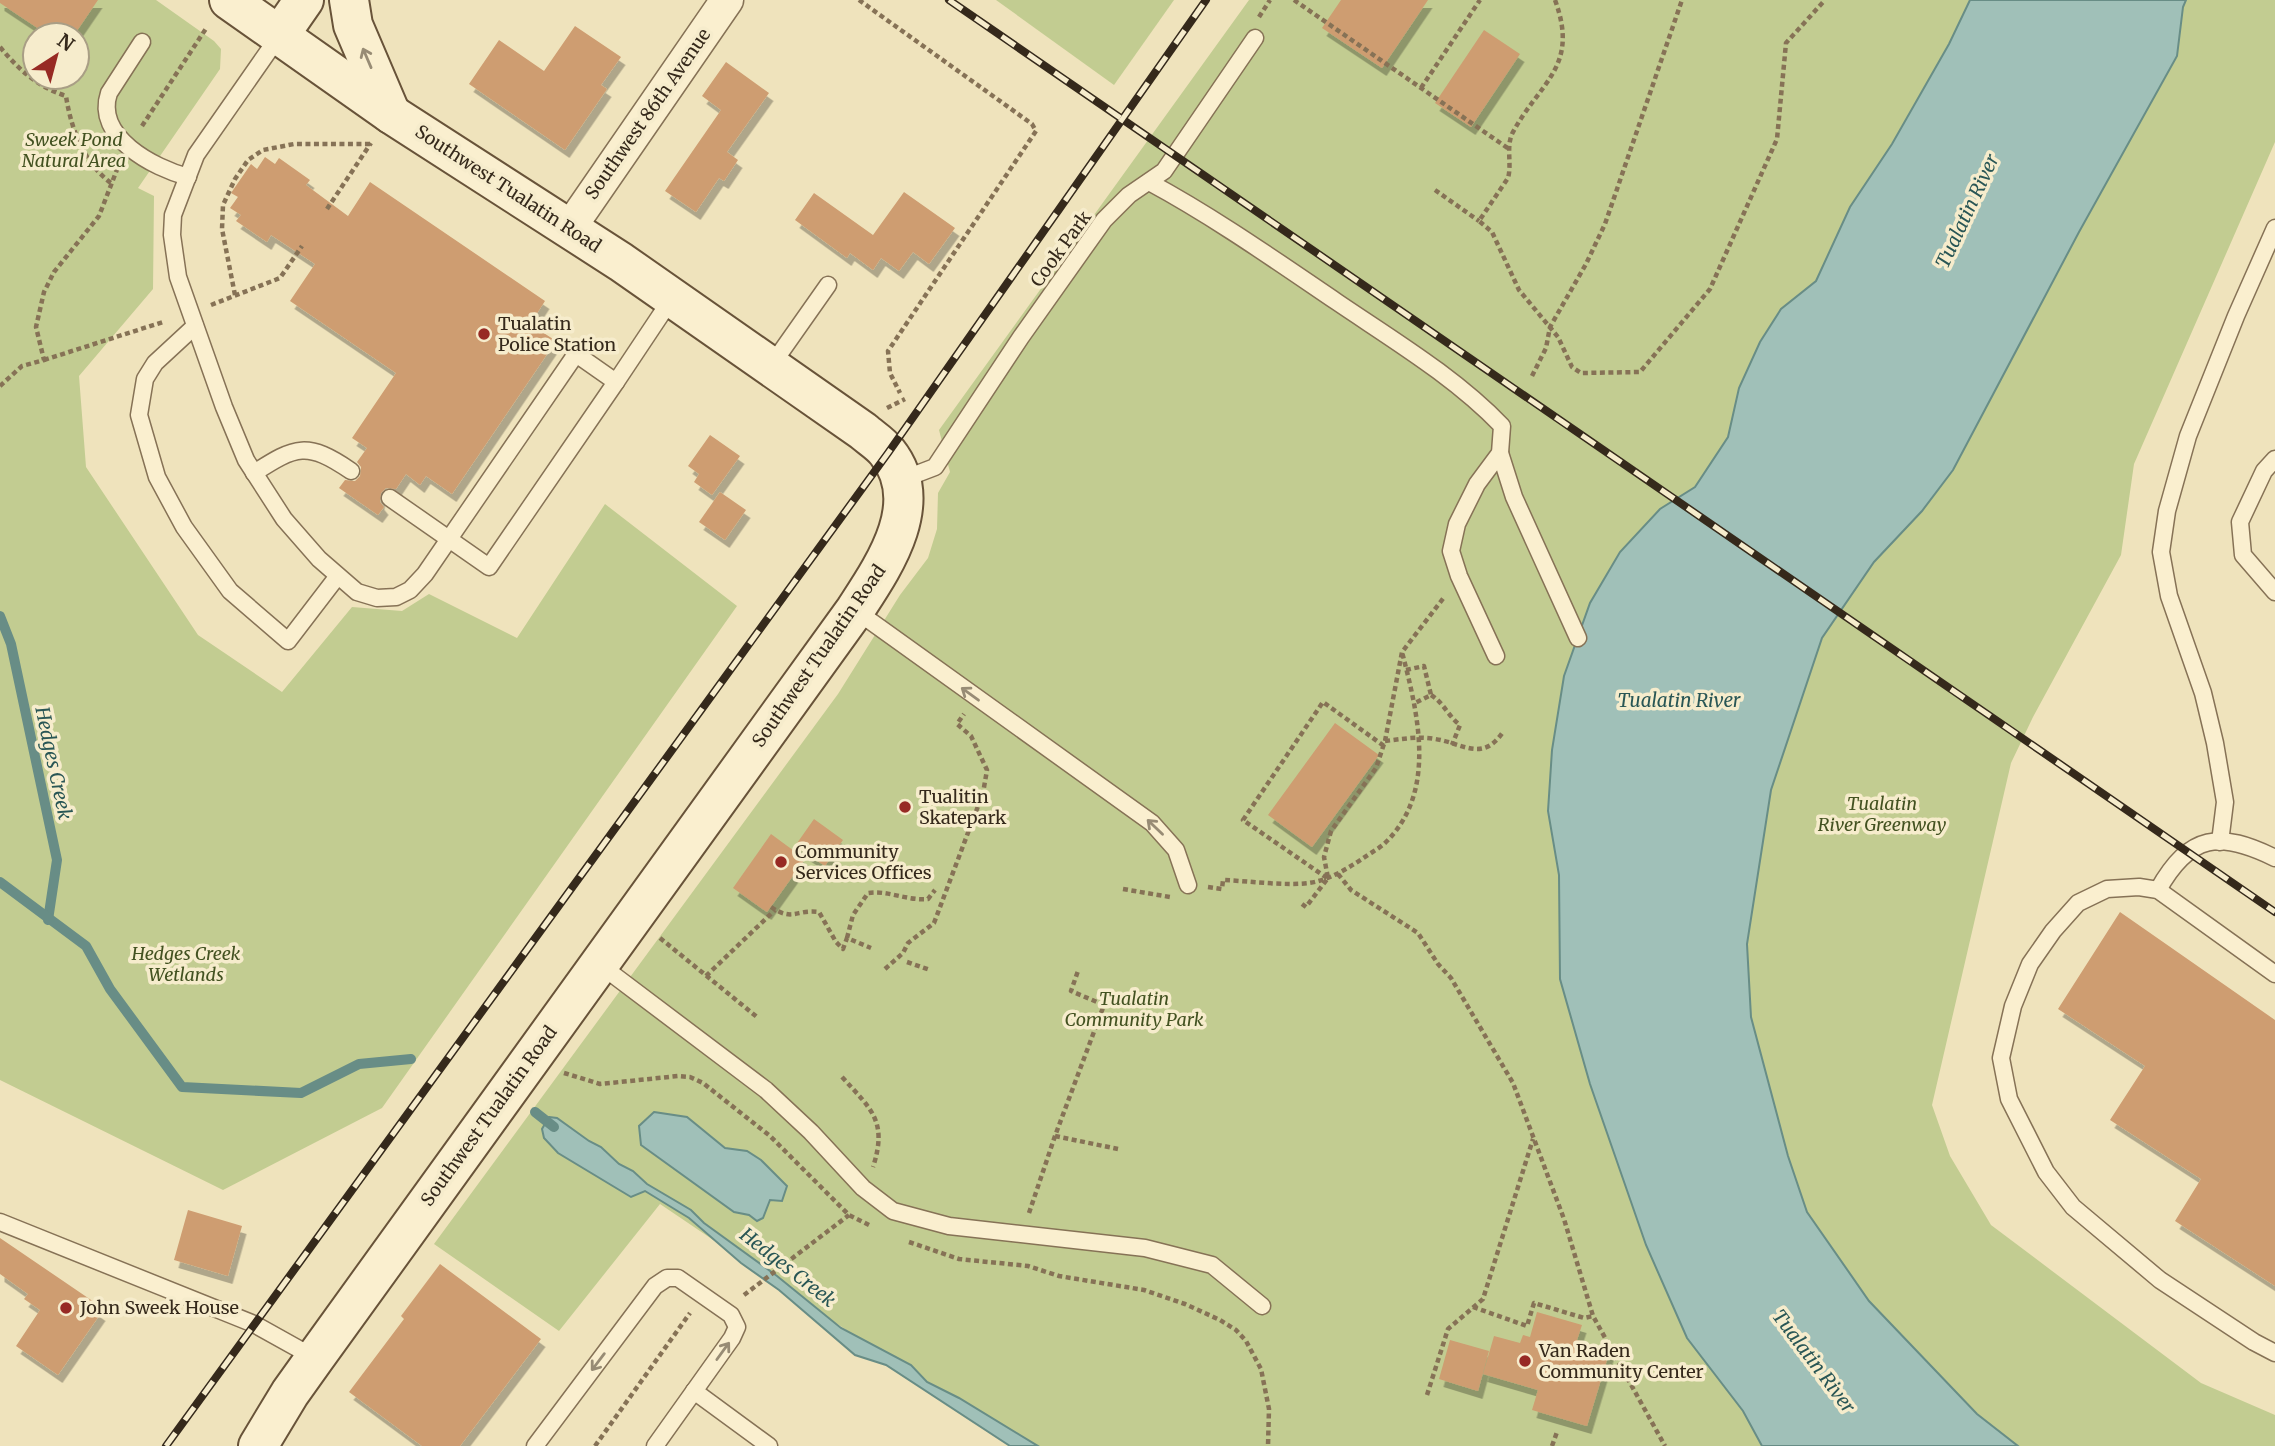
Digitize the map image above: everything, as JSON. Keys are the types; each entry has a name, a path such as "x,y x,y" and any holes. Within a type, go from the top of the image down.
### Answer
{"main road":[{"path":"279,36 304,0"},
{"path":"349,0 353,25 381,129"},
{"name":"Southwest Tualatin Road","path":"221,16 279,36 381,129 569,229 863,431 888,453 900,480 903,505 895,541 882,569 855,610 290,1393 258,1446"}],"street":[{"name":"Southwest 86th Avenue","path":"569,229 727,0"}],"lane":[{"path":"279,36 196,155 173,215 172,235 178,277 224,407 246,460 284,519 319,559 357,592 377,598 396,597 410,590 425,574 576,354 616,382"},
{"name":"Cook Park","path":"900,480 935,467 1021,337 1104,220 1129,195 1164,171 1255,38"},
{"path":"142,42 116,81 106,102 106,112 115,132 129,147 152,165 188,177"},
{"path":"1149,182 1208,216 1382,332 1480,403 1502,426 1500,453 1514,497 1578,638"},
{"path":"2220,842 2225,802 2215,743 2203,694 2169,596 2161,552 2167,511 2188,436 2275,228"},
{"path":"771,366 828,285"},
{"path":"390,498 489,567 672,298"},
{"path":"195,326 155,363 145,379 139,415 158,477 184,527 230,591 288,640 337,576"},
{"path":"254,473 282,455 298,449 315,452 351,471"},
{"path":"1496,656 1459,576 1451,551 1457,524 1477,484 1500,453"},
{"path":"2275,458 2264,471 2240,522 2243,555 2275,592"},
{"path":"855,610 1152,823 1176,850 1188,885"},
{"path":"2158,890 2169,870 2187,852 2209,841 2247,845 2275,858"},
{"path":"2275,974 2158,890 2139,887 2107,889 2078,903 2053,931 2030,964 2013,1006 2001,1058 2009,1099 2046,1172 2073,1207 2160,1280 2275,1353"},
{"path":"599,964 766,1090 811,1132 863,1188 893,1211 949,1226 1145,1248 1212,1265 1262,1306"},
{"path":"0,1222 254,1324 315,1358"},
{"path":"534,1446 655,1286 667,1278 678,1278 731,1315 737,1327 733,1338 655,1446"},
{"path":"694,1391 769,1446"}],"path":[{"path":"859,0 1032,124 1036,131 888,351 890,373 900,393"},
{"path":"1294,0 1510,149"},
{"path":"1421,88 1480,0"},
{"path":"1479,221 1508,178 1513,133 1553,75 1559,60 1563,30 1555,0"},
{"path":"1532,376 1546,348 1550,327 1605,224 1682,0"},
{"path":"1435,190 1492,232 1520,290 1550,327 1572,368 1581,373 1640,372 1710,289 1777,139 1786,43 1825,0"},
{"path":"0,386 22,366 44,360 36,327 44,292 54,272 99,216 111,183 129,147 205,26 221,16"},
{"path":"0,47 34,81 46,89 66,96 76,136 89,161 111,183"},
{"path":"327,209 381,129"},
{"path":"235,295 222,229 223,205 235,179 248,160 263,150 381,129"},
{"path":"1302,904 1306,907 1328,878 1324,857 1331,831 1376,768 1385,743 1402,652 1459,576"},
{"path":"1188,885 1222,888 1223,880 1308,883 1338,874 1384,844 1404,817 1419,774 1419,737 1415,704 1402,652"},
{"path":"1406,670 1424,666 1431,695 1438,699 1444,712 1460,725 1452,745"},
{"path":"1415,704 1431,695"},
{"path":"1328,878 1242,820 1323,702 1385,743 1419,737 1478,750 1495,744 1503,732"},
{"path":"885,969 903,953 908,943 934,923 984,793 987,771 971,736 957,724"},
{"path":"1338,874 1351,890 1418,933 1438,964 1451,978 1513,1083 1564,1219 1593,1316 1665,1446"},
{"path":"1122,889 1174,898"},
{"path":"706,976 773,908 783,915 794,915 806,910 819,912 843,949 853,915 868,893 877,892 913,901 928,899 935,890"},
{"path":"846,937 871,948"},
{"path":"659,938 757,1017"},
{"path":"907,962 930,970"},
{"path":"1022,1234 1104,1005 1071,991 1078,971"},
{"path":"534,1053 560,1070 584,1081 600,1084 678,1076 690,1077 703,1083 778,1144 849,1215 878,1229"},
{"path":"842,1077 870,1108 880,1130 879,1149 873,1168"},
{"path":"1055,1136 1118,1149"},
{"path":"1427,1395 1448,1329 1482,1299 1534,1138"},
{"path":"595,1446 717,1276 745,1295 849,1215"},
{"path":"906,1241 959,1259 1028,1266 1059,1276 1144,1290 1220,1320 1236,1330 1246,1341 1258,1362 1266,1388 1268,1446"},
{"path":"1474,1307 1527,1326 1534,1303 1584,1318 1593,1316"},
{"path":"1552,1446 1557,1432"}],"green space":[{"path":"0,0 156,0 214,41 221,49 220,69 138,188 154,196 153,289 79,376 86,467 198,635 282,692 352,607 402,611 429,594 517,638 605,504 737,606 382,1108 223,1190 0,1080"},
{"path":"996,0 1174,0 1114,85"},
{"name":"Tualatin Community Park","path":"1249,0 1970,0 1949,44 1892,144 1850,207 1816,281 1781,309 1739,388 1728,437 1695,487 1660,509 1620,552 1590,603 1564,676 1552,750 1548,811 1559,875 1560,979 1590,1084 1646,1245 1687,1338 1743,1411 1762,1446 1023,1446 978,1419 660,1204 559,1331 434,1244 838,694 900,595 928,558 937,529 938,493 950,472 939,430"},
{"name":"Tualatin River Greenway","path":"2186,0 2275,0 2275,142 2134,464 2121,555 2011,763 1932,1105 1950,1156 1991,1225 2201,1383 2275,1415 2275,1446 2018,1446 1977,1414 1869,1301 1807,1212 1788,1156 1751,1017 1747,944 1771,790 1822,638 1874,562 1922,511 1953,470 2079,232 2177,56"}],"water":[{"name":"Tualatin River","path":"1970,0 2186,0 2177,56 2079,232 1953,470 1922,511 1874,562 1822,638 1771,790 1747,944 1751,1017 1788,1156 1807,1212 1869,1301 1977,1414 2018,1446 1762,1446 1743,1411 1687,1338 1646,1245 1590,1084 1560,979 1559,875 1548,811 1552,750 1564,676 1590,603 1620,552 1660,509 1695,487 1728,437 1739,388 1760,342 1781,309 1816,281 1850,207 1892,144 1949,44"},
{"path":"654,1112 687,1117 725,1148 747,1151 761,1160 787,1186 782,1201 770,1200 763,1218 757,1221 749,1215 734,1212 641,1145 639,1126"},
{"path":"549,1117 557,1118 601,1147 647,1184 691,1210 704,1223 777,1276 841,1328 911,1365 927,1382 959,1398 1038,1446 1010,1446 886,1365 855,1355 689,1218 645,1191 631,1197 558,1153 544,1138 542,1129"}],"building":[{"path":"0,0 98,0 84,21 27,21 0,3"},
{"path":"1341,0 1428,0 1382,68 1322,28"},
{"path":"575,26 621,57 601,85 607,89 565,150 469,84 499,40 544,71"},
{"path":"1484,30 1520,54 1471,127 1435,103"},
{"path":"726,62 769,93 727,152 738,160 724,181 719,178 696,212 665,191 721,110 702,96"},
{"name":"Tualatin Police Station","path":"265,157 275,164 279,158 310,180 306,185 348,216 370,182 545,301 530,324 556,341 452,494 426,476 420,485 406,474 396,489 386,488 381,493 380,502 384,507 378,515 339,488 345,480 355,481 360,476 361,467 357,462 367,448 352,438 396,373 290,301 315,264 271,235 267,242 236,221 241,215 230,208 238,197 231,193 251,164 257,169"},
{"path":"904,192 955,228 929,264 913,252 899,271 881,258 873,270 850,253 847,258 795,220 814,193 873,235"},
{"path":"710,435 740,456 712,495 694,482 699,474 688,466"},
{"path":"720,492 746,510 725,540 699,522"},
{"path":"1335,723 1379,755 1312,847 1268,815"},
{"path":"814,819 843,840 825,866 795,846"},
{"name":"Community Services Offices","path":"771,834 805,859 767,912 733,888"},
{"path":"2120,912 2275,1020 2275,1286 2175,1221 2201,1179 2110,1120 2145,1066 2058,1009"},
{"path":"188,1210 242,1226 228,1276 174,1260"},
{"name":"John Sweek House","path":"0,1238 94,1302 91,1306 101,1313 58,1375 16,1346 40,1310 24,1299 28,1294 0,1274"},
{"path":"440,1264 541,1339 460,1446 422,1446 349,1392 404,1319 401,1316"},
{"name":"Van Raden Community Center","path":"1537,1312 1582,1325 1577,1340 1610,1350 1587,1426 1532,1410 1538,1390 1483,1374 1494,1336 1520,1343 1523,1335 1530,1337"},
{"path":"1450,1340 1489,1351 1478,1391 1439,1379"}],"waterway":[{"name":"Hedges Creek","path":"0,616 11,644 57,860 48,920"},
{"name":"Hedges Creek","path":"0,882 86,946 110,989 182,1087 301,1093 359,1064 411,1059"},
{"name":"Hedges Creek","path":"535,1112 554,1127"}],"railway":[{"path":"949,0 2275,912"},
{"path":"166,1446 888,453 1206,0"}],"place":[{"name":"Tualatin Police Station","path":"484,334"},
{"name":"Tualitin Skatepark","path":"905,807"},
{"name":"Community Services Offices","path":"781,862"},
{"name":"John Sweek House","path":"66,1308"},
{"name":"Van Raden Community Center","path":"1525,1361"}],"park label":[{"name":"Sweek Pond Natural Area","path":"74,150"},
{"name":"Hedges Creek Wetlands","path":"186,964"}]}
